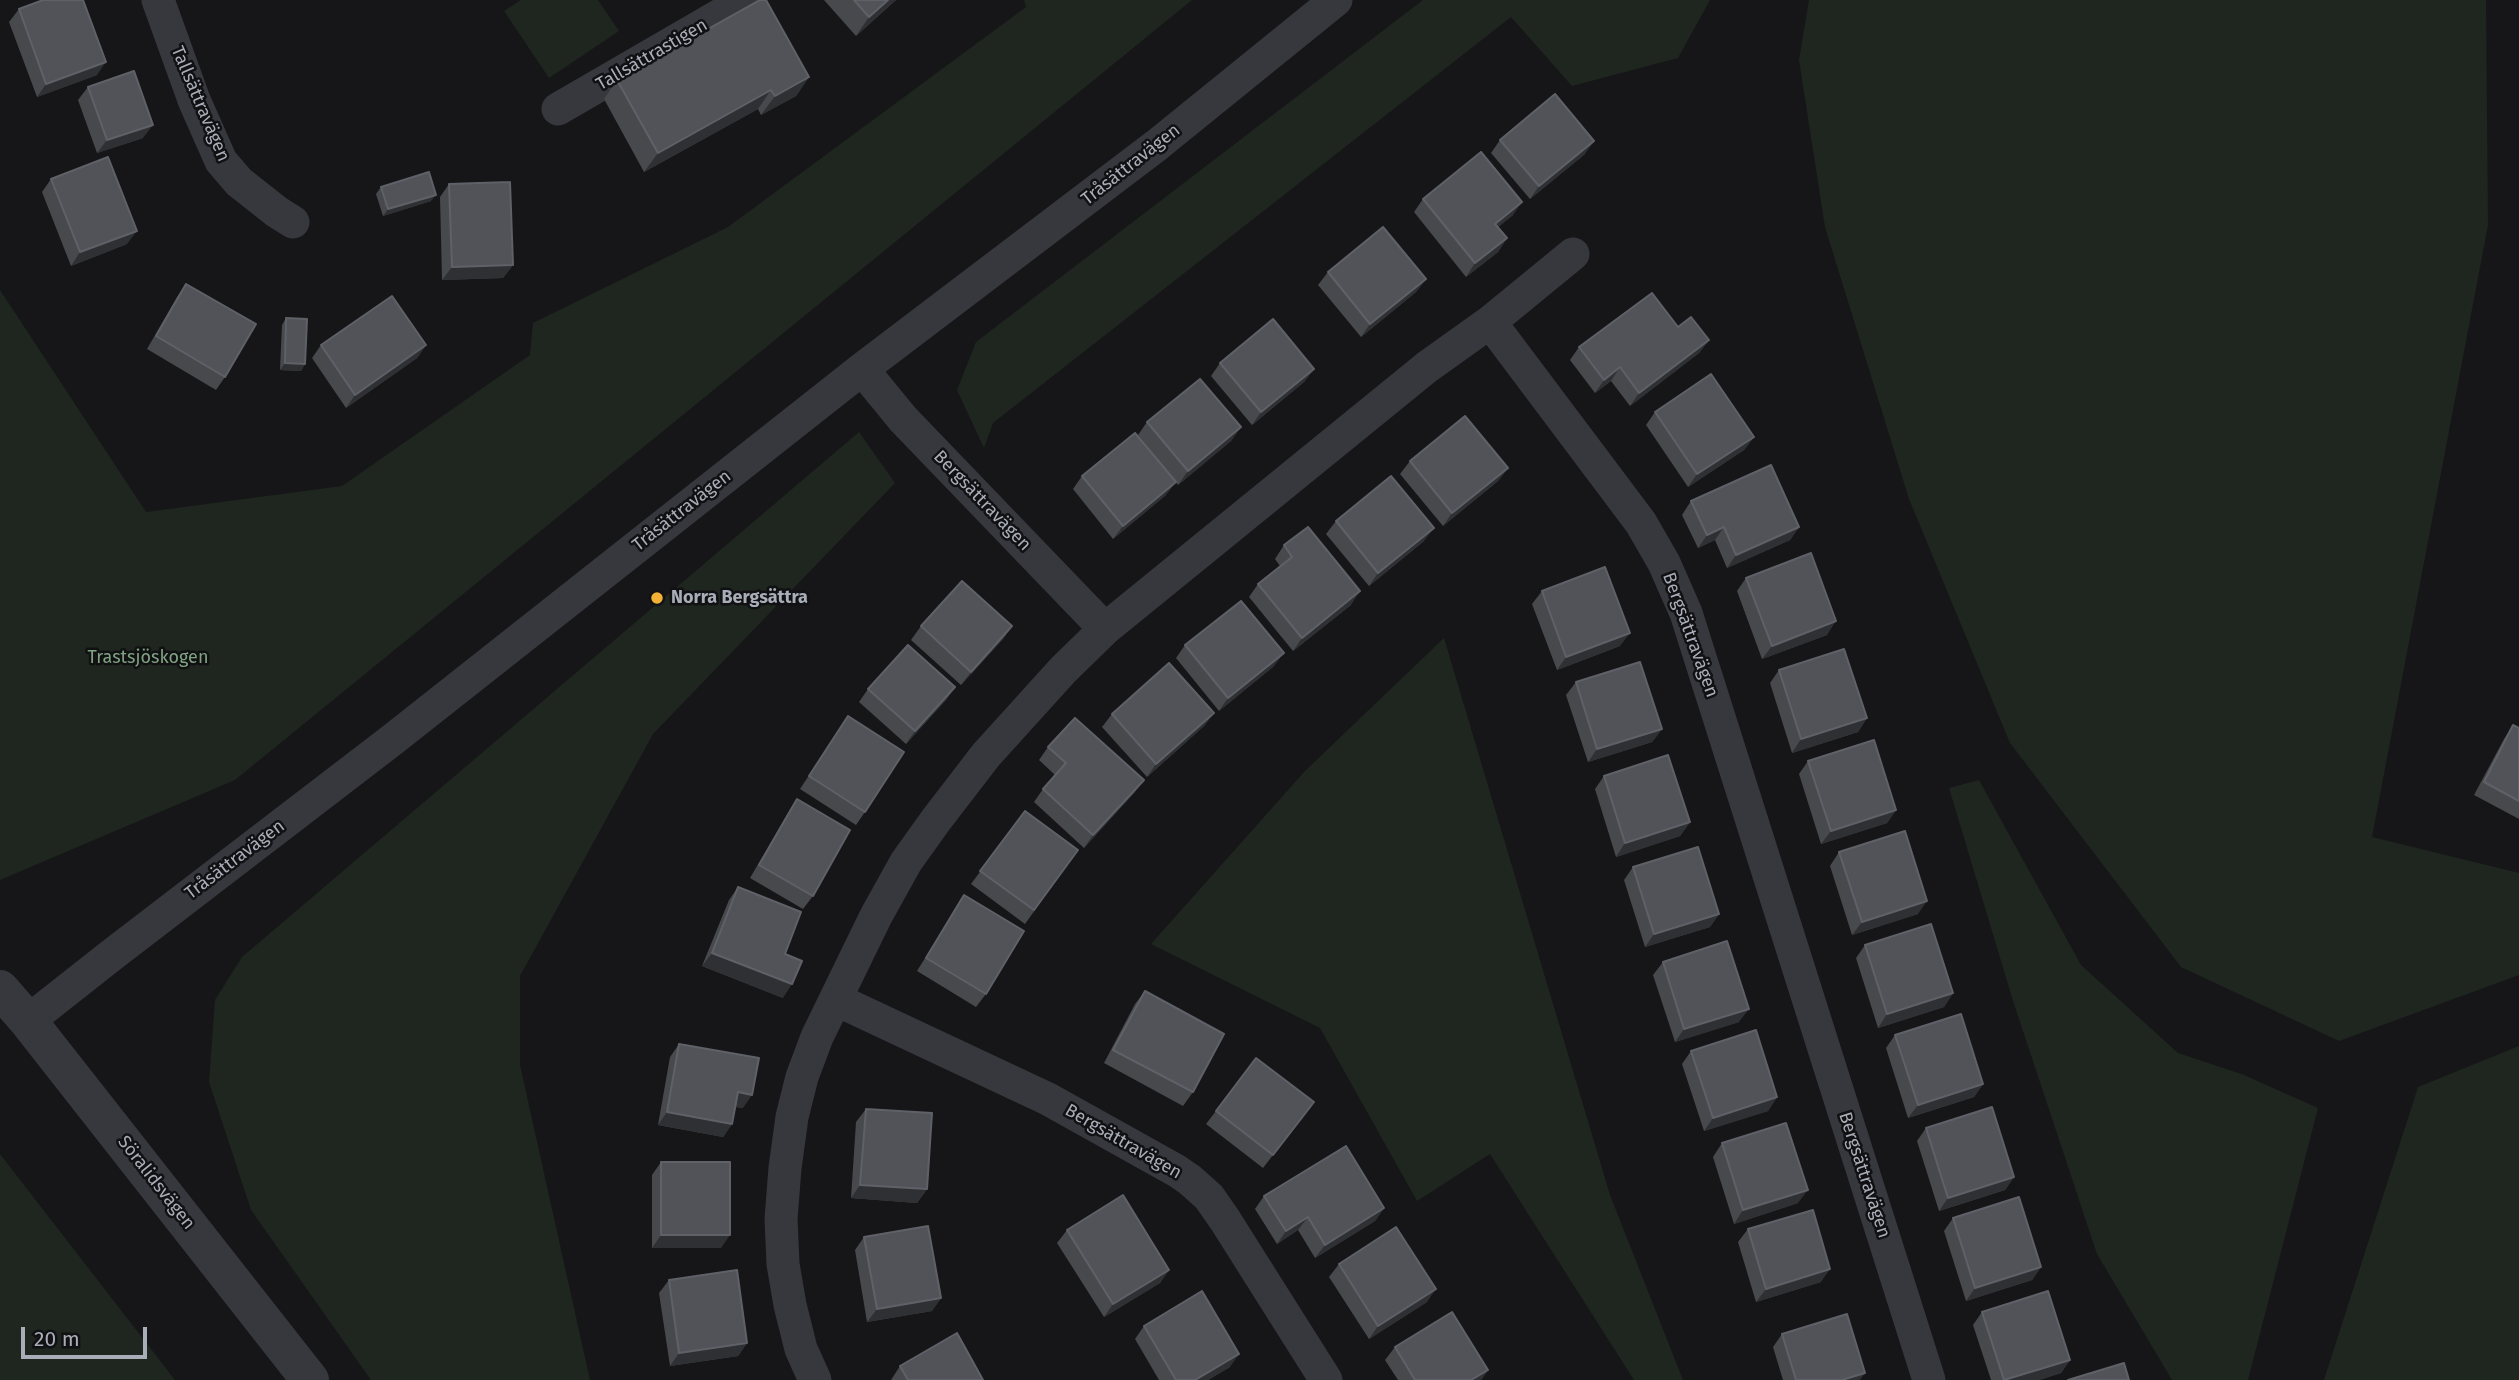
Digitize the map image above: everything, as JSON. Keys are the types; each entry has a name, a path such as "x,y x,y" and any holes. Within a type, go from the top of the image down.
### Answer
{"street":[{"name":"Tallsättravägen","path":"158,0 194,100 221,161 239,182 293,222"},
{"name":"Tallsättrastigen","path":"558,109 746,0"},
{"name":"Tråsättravägen","path":"28,1021 392,740 862,369 1157,145 1336,0"},
{"path":"815,1380 801,1349 783,1264 782,1219 789,1142 802,1077 817,1037 876,916 906,862 986,755 1063,670 1105,629 1427,367 1490,322 1573,254"},
{"name":"Bergsättravägen","path":"1490,322 1641,523 1664,564 1686,613 1929,1380"},
{"name":"Bergsättravägen","path":"862,369 902,419 1105,629"},
{"name":"Söralidsvägen","path":"0,989 310,1380"},
{"name":"Bergsättravägen","path":"837,1000 1048,1099 1190,1180 1209,1197 1225,1220 1325,1380"}],"green space":[{"path":"521,0 598,0 619,31 549,78 504,11"},
{"name":"Trastsjöskogen","path":"1024,0 1192,0 235,780 0,880 0,290 146,512 342,486 530,355 533,323 728,227 1026,7"},
{"path":"1423,0 1710,0 1678,58 1572,86 1511,17 993,423 984,448 957,390 976,342"},
{"path":"1809,0 2486,0 2488,225 2372,837 2519,873 2519,975 2339,1041 2181,967 2010,743 1909,499 1825,227 1799,60"},
{"path":"859,432 895,483 653,734 520,976 520,1065 590,1380 371,1380 251,1210 209,1082 215,1000 242,957"},
{"path":"1444,638 1610,1195 1683,1380 1634,1380 1490,1154 1417,1201 1320,1028 1151,944 1305,771"},
{"path":"1979,780 2081,965 2178,1053 2244,1075 2318,1108 2248,1380 2172,1380 2097,1254 2013,1001 1949,788"},
{"path":"2519,1046 2519,1380 2324,1380 2418,1087"},
{"path":"0,1154 175,1380 0,1380"}],"building":[{"path":"43,0 83,0 106,62 46,84 19,9"},
{"path":"760,0 766,0 809,77 775,96 771,90 658,153 617,80"},
{"path":"854,0 888,0 869,17"},
{"path":"134,71 153,125 107,140 88,87"},
{"path":"1555,94 1594,141 1539,186 1500,140"},
{"path":"1481,152 1522,202 1495,224 1507,238 1475,263 1423,199"},
{"path":"108,157 137,231 80,252 51,179"},
{"path":"429,172 436,195 388,209 381,187"},
{"path":"510,182 513,265 452,267 449,184"},
{"path":"1383,227 1426,279 1370,324 1328,272"},
{"path":"186,284 256,324 225,377 156,336"},
{"path":"1652,293 1678,327 1691,317 1709,340 1639,393 1620,367 1604,380 1579,347"},
{"path":"392,296 426,345 355,395 321,345"},
{"path":"286,318 307,319 305,364 285,363"},
{"path":"1273,319 1314,369 1261,412 1220,363"},
{"path":"1711,374 1754,437 1697,474 1655,412"},
{"path":"1200,379 1241,427 1188,471 1147,422"},
{"path":"1465,416 1508,468 1452,513 1410,461"},
{"path":"1135,433 1176,482 1123,526 1082,476"},
{"path":"1771,465 1799,527 1736,555 1724,527 1707,535 1691,501"},
{"path":"1391,476 1434,528 1378,573 1336,521"},
{"path":"1308,527 1360,591 1302,638 1258,584 1292,557 1284,545"},
{"path":"1811,553 1836,621 1772,646 1746,578"},
{"path":"1605,567 1630,633 1566,657 1542,591"},
{"path":"962,581 1012,626 971,672 921,626"},
{"path":"1241,601 1284,653 1228,698 1185,645"},
{"path":"908,645 955,687 915,731 868,689"},
{"path":"1844,649 1867,718 1801,739 1779,670"},
{"path":"1640,662 1662,729 1597,749 1576,682"},
{"path":"1169,663 1214,713 1156,764 1112,714"},
{"path":"848,716 904,752 865,812 809,776"},
{"path":"1075,718 1144,780 1093,835 1043,789 1066,763 1048,747"},
{"path":"2513,725 2519,728 2519,801 2484,782"},
{"path":"1874,740 1896,810 1831,831 1808,761"},
{"path":"1668,755 1690,822 1625,843 1604,776"},
{"path":"797,799 850,830 813,896 759,865"},
{"path":"1025,811 1078,850 1034,910 980,871"},
{"path":"1905,831 1927,901 1862,922 1839,852"},
{"path":"1698,847 1719,914 1654,934 1633,867"},
{"path":"738,887 801,912 785,954 802,961 792,984 712,953"},
{"path":"964,895 1024,931 986,994 926,958"},
{"path":"1931,924 1953,993 1887,1014 1865,945"},
{"path":"1727,941 1749,1009 1684,1029 1663,962"},
{"path":"1145,991 1224,1034 1193,1092 1113,1050"},
{"path":"1961,1014 1983,1084 1918,1105 1895,1035"},
{"path":"1756,1030 1777,1097 1713,1118 1691,1051"},
{"path":"679,1044 759,1058 752,1095 738,1092 732,1124 667,1112"},
{"path":"1256,1058 1314,1102 1273,1155 1216,1111"},
{"path":"1992,1107 2014,1177 1948,1198 1926,1128"},
{"path":"866,1109 932,1113 927,1189 860,1185"},
{"path":"1786,1123 1808,1190 1743,1210 1722,1143"},
{"path":"1346,1146 1384,1208 1325,1245 1308,1217 1286,1231 1264,1196"},
{"path":"661,1162 730,1162 730,1235 661,1235"},
{"path":"1123,1195 1169,1270 1113,1304 1067,1230"},
{"path":"2019,1197 2041,1267 1975,1288 1953,1218"},
{"path":"1813,1210 1830,1269 1766,1289 1748,1229"},
{"path":"928,1226 941,1298 877,1309 864,1237"},
{"path":"1396,1227 1436,1289 1378,1326 1339,1264"},
{"path":"737,1270 747,1343 679,1353 669,1280"},
{"path":"1202,1291 1239,1354 1195,1380 1176,1380 1144,1326"},
{"path":"2048,1291 2070,1360 2004,1380 1982,1312"},
{"path":"1452,1312 1488,1370 1471,1380 1415,1380 1395,1347"},
{"path":"1847,1314 1865,1373 1842,1380 1796,1380 1782,1334"},
{"path":"957,1333 983,1380 908,1380 900,1366"},
{"path":"2124,1363 2129,1380 2068,1380"}],"place":[{"name":"Norra Bergsättra","path":"657,598"}]}
